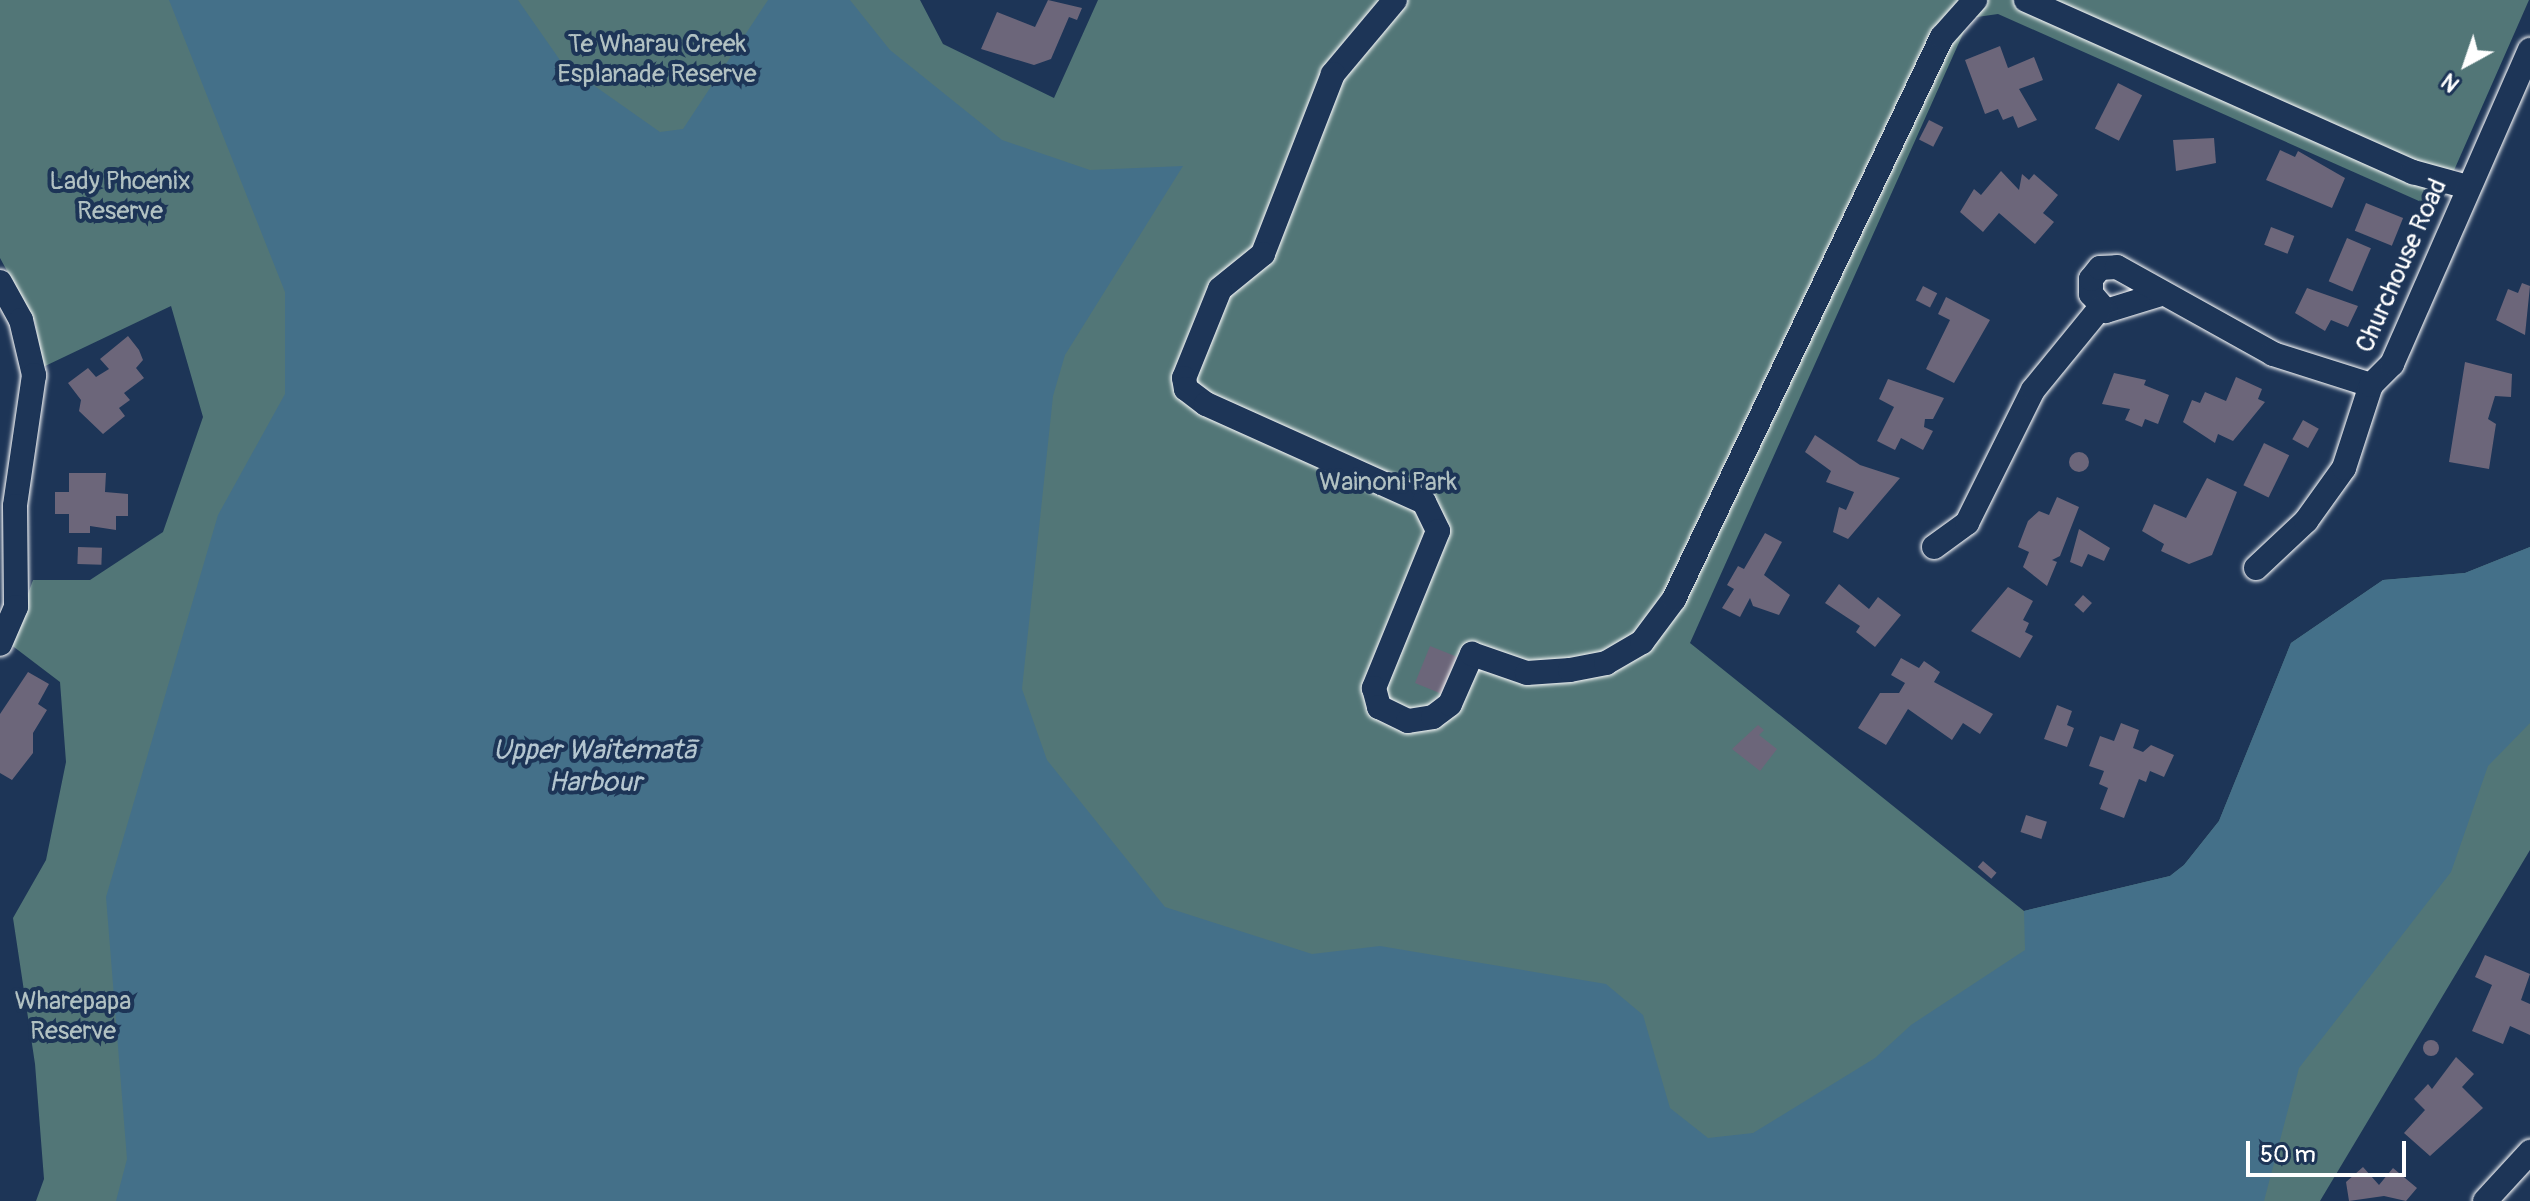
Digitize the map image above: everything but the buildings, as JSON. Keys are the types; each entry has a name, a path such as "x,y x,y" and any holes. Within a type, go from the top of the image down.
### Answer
{"street":[{"path":"1395,0 1333,74 1263,254 1220,289 1184,378 1186,389 1206,404 1424,502 1438,531 1374,688 1379,707 1408,721 1433,717 1450,704 1472,654 1527,673 1570,670 1606,663 1642,642 1674,599 1942,37 1975,0"},
{"path":"2026,0 2413,172 2468,187"},
{"name":"Churchouse Road","path":"2256,568 2326,498 2362,426 2371,385 2392,364 2530,50"},
{"path":"2100,308 2091,279 2107,266 2273,354 2371,385"},
{"path":"0,282 21,320 34,375 16,490 16,607 0,644"},
{"path":"2100,308 2119,310 2140,296 2161,294"},
{"path":"1934,547 1967,523 2033,390 2100,308"},
{"path":"2485,1201 2530,1152"}],"green space":[{"path":"0,0 920,0 943,44 1054,98 1098,0 2529,0 2437,209 1998,14 1970,18 1690,643 2024,911 2170,876 2184,865 2219,821 2291,643 2383,580 2465,573 2530,547 2530,850 2320,1201 36,1201 44,1179 35,1064 13,918 46,860 66,762 60,682 10,644 33,580 90,580 163,532 203,417 171,306 43,367 35,322 0,258"}],"water":[{"name":"Upper Waitematā Harbour","path":"169,0 518,0 562,63 660,132 683,129 768,0 850,0 890,50 1002,140 1090,170 1183,166 1065,355 1053,396 1022,689 1047,760 1165,907 1312,954 1380,946 1606,984 1643,1015 1670,1108 1708,1138 1753,1133 1875,1058 1911,1025 2025,950 2024,911 2170,876 2184,865 2219,821 2291,643 2383,580 2465,573 2530,547 2530,723 2488,766 2451,872 2299,1068 2264,1201 116,1201 127,1159 106,897 218,515 285,394 285,292"}],"park label":[{"name":"Te Wharau Creek Esplanade Reserve","path":"657,60"},
{"name":"Lady Phoenix Reserve","path":"120,197"},
{"name":"Wainoni Park","path":"1388,483"},
{"name":"Wharepapa Reserve","path":"73,1017"}]}
